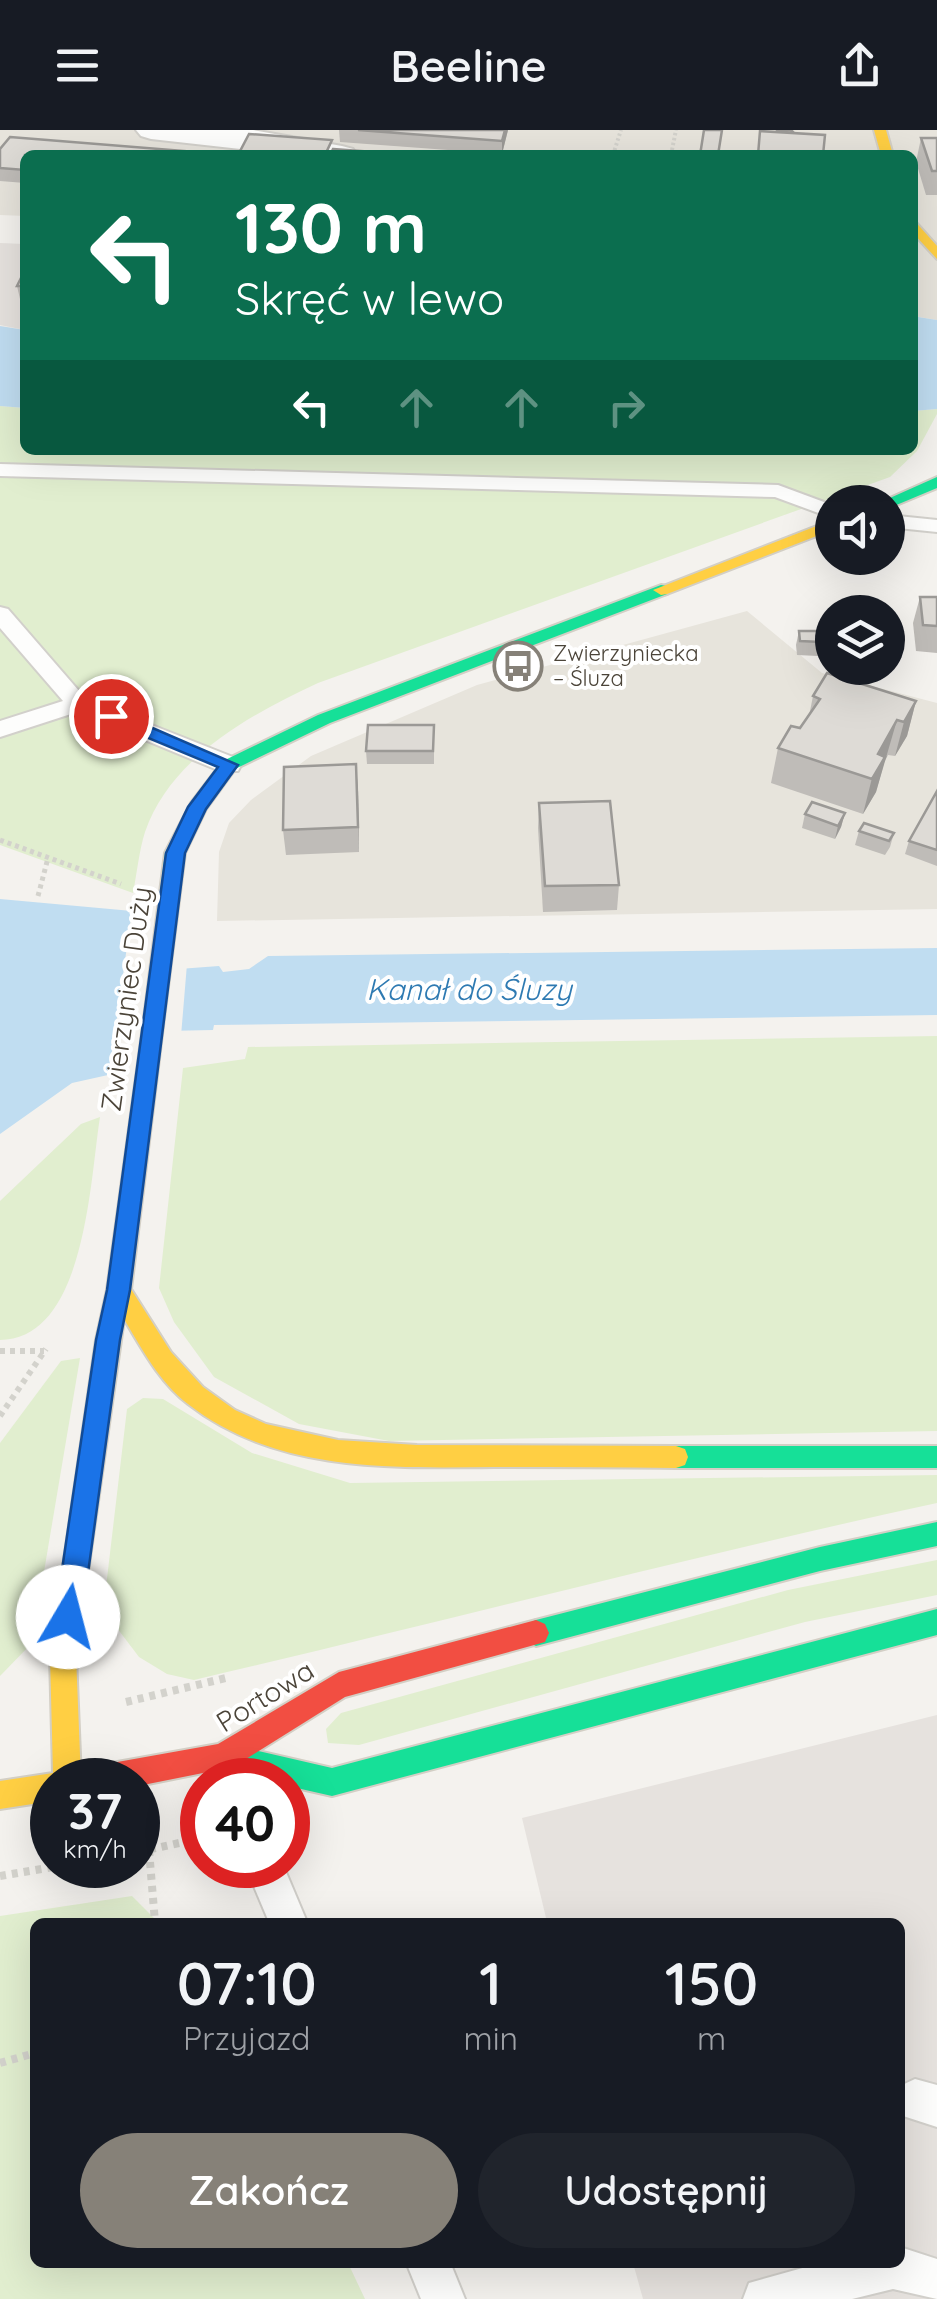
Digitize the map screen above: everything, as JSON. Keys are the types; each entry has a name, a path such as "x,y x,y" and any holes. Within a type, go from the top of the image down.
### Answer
{"street":[{"path":"150,130 254,139 314,150"},
{"path":"918,230 937,255"},
{"path":"905,496 937,482"},
{"name":"Zwierzyniec Duży","path":"66,1758 63,1656 108,1340 119,1290 176,853 198,807 229,765 324,720 815,531"},
{"path":"119,1290 176,1377 216,1410 266,1436 357,1456 937,1456"},
{"name":"Portowa","path":"242,1758 339,1685 820,1559 937,1534"},
{"name":"Portowa","path":"310,1779 332,1782 937,1622"},
{"path":"0,1794 30,1790"}],"lane":[{"path":"0,470 778,491 815,505"},
{"path":"905,523 937,526"},
{"path":"0,614 78,704 229,765"},
{"path":"0,729 78,704"},
{"path":"274,1888 286,1918"},
{"path":"430,2268 443,2299"},
{"path":"765,2299 889,2268"},
{"path":"896,2268 937,2281"}],"path":[{"path":"0,840 128,887"},
{"path":"38,896 48,858"},
{"path":"0,1352 45,1351 0,1416"},
{"path":"0,1876 30,1871"},
{"path":"152,1888 155,1918"},
{"path":"0,2063 30,2054"}],"shaded area":[{"path":"0,130 937,130 937,320 918,317 918,150 20,150 20,216 0,215"},
{"path":"0,243 20,244 20,329 0,325"},
{"path":"747,611 815,667 815,685 868,685 937,703 937,909 217,921 219,852 229,823 251,800 311,756 477,685"},
{"path":"937,1715 937,2299 643,2299 634,2268 905,2268 905,1918 546,1918 522,1818"}],"green space":[{"path":"0,406 20,408 20,455 913,455 890,477 868,485 815,485 815,504 318,683 266,709 216,741 173,782 145,832 133,893 0,845"},
{"path":"937,409 937,414 918,449 918,411"},
{"path":"937,1036 937,1431 389,1441 299,1424 214,1377 174,1322 159,1288 183,1068 245,1059 248,1047"},
{"path":"100,1117 87,1215 67,1285 50,1313 29,1333 0,1340 0,1201 81,1124"},
{"path":"80,1358 32,1643 0,1676 0,1443 61,1361"},
{"path":"143,1398 163,1399 252,1453 350,1483 937,1475 937,1503 194,1680 167,1674 139,1657 117,1628 106,1587 127,1409"},
{"path":"937,1560 937,1595 805,1622 359,1745 328,1743 326,1729 341,1713 788,1590"},
{"path":"132,1896 154,1918 30,1918 30,2268 350,2268 365,2299 0,2299 0,1916"}],"water":[{"path":"918,317 937,320 937,409 918,411"},
{"path":"0,326 20,329 20,408 0,406"},
{"name":"Kanał do Śluzy","path":"0,899 132,911 125,973 219,966 223,972 249,969 268,956 937,948 937,1015 214,1025 213,1030 117,1032 108,1075 72,1083 0,1134"}],"pier":[{"path":"132,911 137,911 130,968 187,964 181,1036 121,1037 113,1077 108,1081"}],"building":[{"path":"358,130 505,130 502,141"},
{"path":"704,130 722,130 719,150 701,150"},
{"path":"760,131 825,135 824,150 758,150"},
{"path":"249,134 332,140 327,150 241,150"},
{"path":"10,137 172,150 20,150 20,170 0,168 0,149"},
{"path":"921,138 937,138 937,171 932,171"},
{"path":"920,597 937,597 937,626 923,625"},
{"path":"799,631 815,631 815,642 800,641"},
{"path":"820,685 865,685 916,701 904,722 897,720 878,754 885,757 872,779 778,748 791,726 800,728 820,699 813,696"},
{"path":"368,725 434,725 433,751 366,751"},
{"path":"356,764 358,827 283,830 284,767"},
{"path":"937,791 937,850 909,841"},
{"path":"610,801 619,885 545,886 539,803"},
{"path":"812,802 845,813 838,826 805,814"},
{"path":"864,823 894,833 889,841 859,831"}],"traffic: fast":[{"path":"905,496 937,482"},
{"path":"153,1026 175,853 198,807 229,765 324,719 661,590"},
{"path":"676,1457 937,1457"},
{"path":"536,1633 820,1559 937,1534"},
{"path":"223,1757 332,1782 937,1622"}],"traffic: slow":[{"path":"880,130 886,150"},
{"path":"918,230 937,255"},
{"path":"661,590 815,531"},
{"path":"66,1758 63,1656 108,1340 119,1290 153,1026"},
{"path":"119,1290 153,1346 183,1384 227,1417 262,1434 299,1445 377,1455 676,1457"},
{"path":"0,1795 30,1790"}],"traffic: jam":[{"path":"160,1768 223,1757 339,1685 536,1633"}],"place":[{"name":"Zwierzyniecka – Śluza","path":"518,666"}],"route":[{"path":"68,1617 108,1340 119,1290 176,853 198,807 229,765 111,716"}]}
